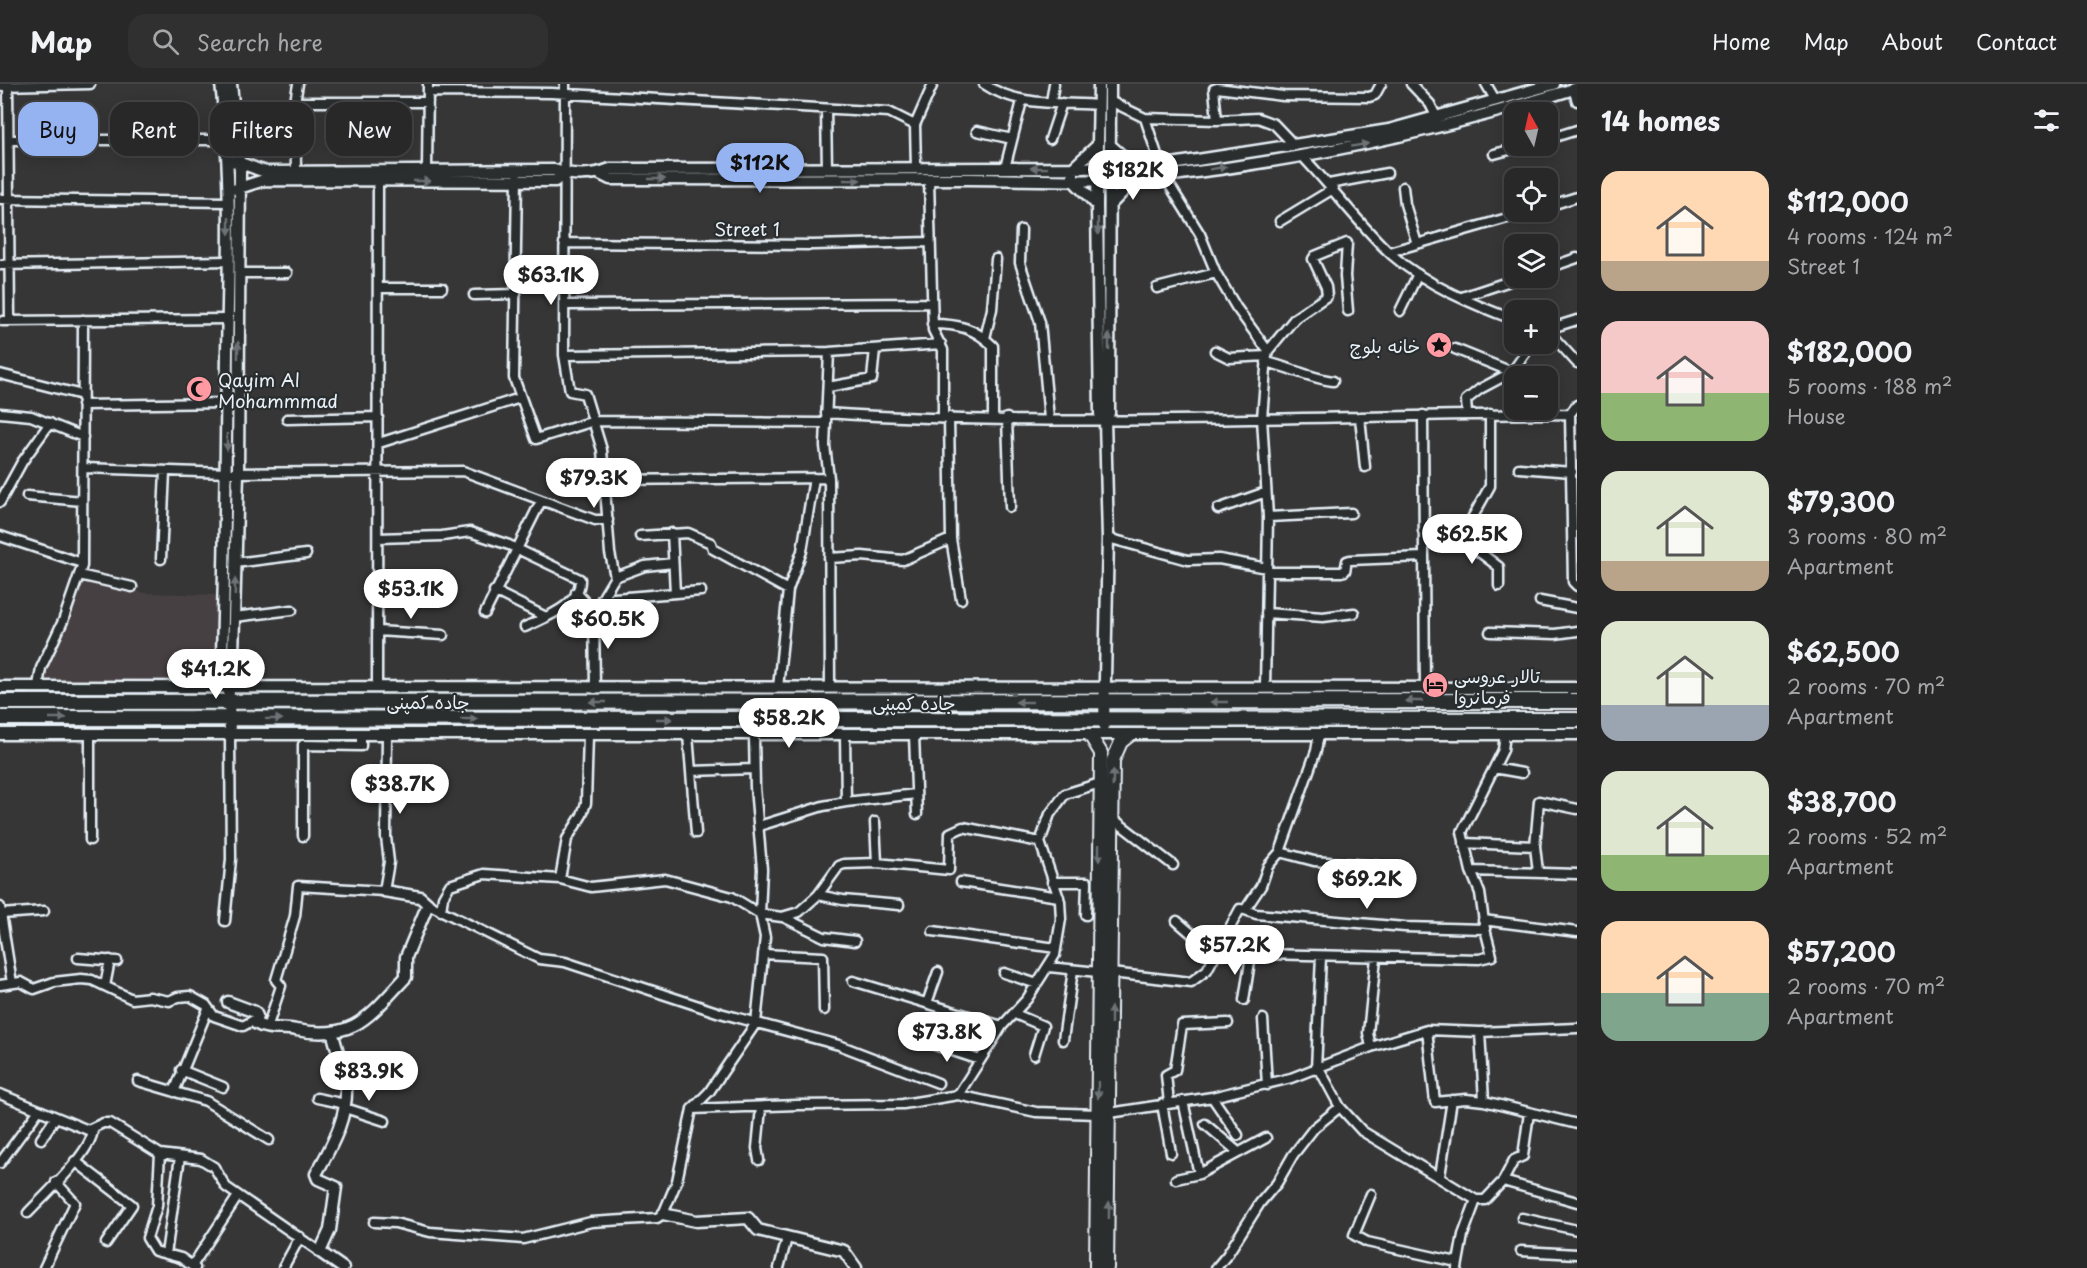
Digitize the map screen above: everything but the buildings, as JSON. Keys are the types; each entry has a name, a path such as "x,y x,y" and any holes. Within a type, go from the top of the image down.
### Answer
{"highway":[{"name":"جاده کمپنی","path":"0,702 230,695 1105,694 1577,701"},
{"name":"جاده کمپنی","path":"0,718 1104,719 1272,727 1577,720"}],"main road":[{"path":"1090,735 1101,753 1107,1268"},
{"path":"1105,973 1113,760 1121,742 1130,735"},
{"path":"1096,1268 1104,1150"}],"street":[{"path":"90,84 5,86 9,140 5,199 6,317 83,320 228,319"},
{"path":"221,84 223,102"},
{"path":"225,921 231,871 231,717 228,665 222,656 233,473 239,273 231,84"},
{"path":"298,84 295,102 428,93 550,93 565,96 889,112 915,125"},
{"path":"565,84 564,355 567,386 570,391 585,394 602,450 615,577 594,612 595,689"},
{"path":"916,168 915,125 933,84"},
{"path":"984,84 1002,96 1022,101 1099,105"},
{"path":"1051,102 1054,84"},
{"path":"1099,84 1097,174 1100,414 1106,420"},
{"path":"1104,735 1108,538 1106,420 1109,413 1110,84"},
{"path":"1217,120 1214,93 1217,88 1283,96 1369,97 1375,95 1381,84"},
{"path":"1411,84 1430,104 1437,118"},
{"path":"1486,84 1496,101"},
{"path":"1299,151 1437,118 1554,84"},
{"path":"600,174 610,179 929,180 1136,173 1424,132 1575,88 1577,101"},
{"path":"427,171 428,93"},
{"path":"1005,168 1022,101"},
{"path":"1110,101 1145,118 1217,120 1258,118 1274,124 1389,252 1418,274 1504,315"},
{"path":"1050,139 1062,103"},
{"path":"826,109 827,169"},
{"path":"1145,118 1162,171 1200,234 1216,273 1267,356 1315,379 1333,381"},
{"path":"1558,136 1577,130"},
{"path":"977,131 1012,139"},
{"path":"9,140 210,140"},
{"path":"1073,174 1098,145"},
{"path":"1110,145 1136,173"},
{"path":"1494,154 1504,151"},
{"path":"233,156 234,161"},
{"path":"296,156 296,171"},
{"path":"234,161 253,169 378,176 427,171 517,176"},
{"path":"234,189 264,180 378,176 517,176 554,170 564,174 600,174 610,169 1005,168 1073,174 1098,205"},
{"path":"1110,205 1136,173"},
{"path":"1280,221 1331,186 1387,173"},
{"path":"377,687 378,176"},
{"path":"517,176 514,378 536,439 594,421 826,423"},
{"path":"929,180 932,324 941,344 944,365 951,539 961,599"},
{"path":"1403,186 1405,204 1417,244"},
{"path":"228,665 233,655 235,563 233,473 227,403 229,202 234,189"},
{"path":"1558,203 1577,197"},
{"path":"5,199 229,202"},
{"path":"1389,252 1504,219"},
{"path":"1021,230 1020,263 1040,322 1049,419"},
{"name":"Street 1","path":"564,243 930,242"},
{"path":"1265,688 1268,517 1262,418 1267,356 1295,318 1327,297 1326,286 1313,259 1315,256 1347,243 1345,276 1348,311"},
{"path":"1558,265 1577,258"},
{"path":"985,338 993,309 996,259"},
{"path":"4,265 229,261"},
{"path":"239,273 287,273"},
{"path":"1157,288 1216,273"},
{"path":"1400,311 1418,274"},
{"path":"1462,297 1504,283"},
{"path":"378,288 442,288"},
{"path":"474,296 516,294"},
{"path":"564,305 931,303"},
{"path":"38,686 41,669 63,621 82,563 83,320"},
{"path":"1558,327 1577,320"},
{"path":"932,324 957,324 972,329 985,338 995,350 993,418"},
{"path":"1558,341 1577,363"},
{"path":"564,355 829,352 941,344"},
{"path":"828,387 872,379 875,349"},
{"path":"1455,349 1504,369"},
{"path":"1215,351 1229,358 1267,356"},
{"path":"829,352 825,446 829,478 830,688"},
{"path":"0,374 82,395"},
{"path":"1467,414 1466,400 1472,394 1504,376"},
{"path":"378,443 520,398"},
{"path":"82,405 227,403"},
{"path":"1577,405 1570,414 1573,582 1577,586"},
{"path":"826,412 946,418 1106,420 1570,414"},
{"path":"0,413 31,416 83,437"},
{"path":"1423,531 1455,540 1461,538 1490,486 1490,414"},
{"path":"1423,415 1425,688"},
{"path":"287,419 378,417"},
{"path":"1360,417 1365,467"},
{"path":"1007,418 1010,507"},
{"path":"0,502 22,462 50,423"},
{"path":"83,468 233,473 463,471 595,520 608,520"},
{"path":"1519,468 1572,472"},
{"path":"161,558 165,471"},
{"path":"778,688 788,590 802,551 814,478"},
{"path":"605,480 829,478"},
{"path":"1218,509 1266,492"},
{"path":"27,496 82,501"},
{"path":"485,613 541,501"},
{"path":"1268,517 1351,513"},
{"path":"378,538 470,532 516,548 575,574 580,579 576,592 562,608 525,627"},
{"path":"672,533 675,593"},
{"path":"640,536 688,533 711,543 712,549 788,590"},
{"path":"0,536 82,563"},
{"path":"1108,538 1188,560 1219,559 1267,570 1341,572 1347,568 1347,561 1354,559 1423,557"},
{"path":"1461,538 1499,567 1498,586"},
{"path":"829,558 862,556 903,560 951,539"},
{"path":"235,563 306,554"},
{"path":"615,577 645,566 673,563"},
{"path":"79,575 132,587"},
{"path":"494,591 546,617"},
{"path":"602,599 700,591"},
{"path":"576,592 594,612"},
{"path":"1540,601 1577,608"},
{"path":"234,617 292,610"},
{"path":"1266,613 1323,617 1354,613"},
{"path":"377,631 443,635"},
{"path":"1490,632 1555,634 1577,631"},
{"path":"0,687 38,686 230,695 377,687 595,689 690,686 1105,694 1265,688 1577,688"},
{"path":"0,734 1130,735 1272,727 1319,734 1577,734"},
{"path":"90,734 90,840"},
{"path":"1245,910 1261,886 1269,866 1280,852 1316,751 1319,734"},
{"path":"1176,921 1214,953 1376,958 1479,959 1492,956 1484,925 1480,893 1471,871 1462,832 1503,750 1505,734"},
{"path":"303,836 303,745 361,746 361,735"},
{"path":"384,891 389,862 386,837 387,735"},
{"path":"560,879 567,839 582,815 586,803 588,735"},
{"path":"688,735 696,833"},
{"path":"374,1221 395,1223 430,1232 523,1239 591,1221 657,1218 663,1214 677,1181 692,1109 710,1092 756,1023 765,937 760,914 759,826 754,769 754,735"},
{"path":"845,735 846,802"},
{"path":"914,735 917,814"},
{"path":"1494,768 1522,772"},
{"path":"692,771 754,769"},
{"path":"958,1095 1002,1026 1015,1014 1037,984 1056,948 1061,919 1059,897 1040,842 1050,814 1065,794 1100,783"},
{"path":"759,826 823,806 916,794"},
{"path":"1538,872 1535,846 1539,801 1577,809"},
{"path":"1112,818 1173,865"},
{"path":"875,822 877,862"},
{"path":"441,911 443,897 450,885 484,874 560,879 591,887 664,879 732,897 760,914 782,916 799,912 818,895 839,866 877,862 949,870 950,833 963,827 1040,842"},
{"path":"1464,843 1535,846"},
{"path":"1280,852 1314,861 1378,866"},
{"path":"1471,871 1577,874"},
{"path":"961,882 1059,897"},
{"path":"1052,882 1087,882 1086,915"},
{"path":"267,1028 281,986 276,980 295,916 298,886 384,891 420,897 441,911 539,959 566,962 756,1023 838,1045 938,1083"},
{"path":"818,895 843,900 899,905"},
{"path":"254,1020 255,1023 267,1028 333,1034 364,1020 406,977 406,957 428,904"},
{"path":"0,907 12,982"},
{"path":"1048,967 1191,982 1207,970 1214,953 1240,909 1256,914 1405,927 1484,925 1577,932"},
{"path":"1,914 44,910"},
{"path":"782,916 824,937 855,941"},
{"path":"933,931 1056,948"},
{"path":"763,954 823,957 824,1010"},
{"path":"1244,1000 1251,955"},
{"path":"1321,956 1317,1069 1340,1107 1362,1131 1440,1176 1476,1200 1485,1200 1503,1181 1514,1160 1523,1156 1529,1113"},
{"path":"78,958 113,961 105,986"},
{"path":"1371,1047 1368,1033 1376,958"},
{"path":"1063,1040 1073,970"},
{"path":"927,1003 938,972"},
{"path":"1004,973 1037,984"},
{"path":"0,985 21,982 34,989 54,982 81,979 105,986 132,999 150,997 165,1002 190,996 201,1000 214,1016 239,1026 254,1020 257,1016 255,1012 228,1002"},
{"path":"853,981 1002,1026"},
{"path":"174,1092 208,1009"},
{"path":"1015,1014 1043,1026 1034,1055"},
{"path":"1263,1019 1267,1084"},
{"path":"1171,1152 1166,1104 1166,1075 1175,1070 1182,1025 1228,1023"},
{"path":"692,1109 903,1104 958,1095 1036,1112 1104,1114 1212,1097 1267,1084 1317,1069 1371,1047 1427,1030 1480,1032 1577,1028"},
{"path":"1427,1030 1434,1099 1484,1101 1577,1124"},
{"path":"1480,1032 1484,1101"},
{"path":"320,1252 330,1230 336,1187 318,1179 316,1174 340,1126 345,1106 346,1080 333,1034"},
{"path":"923,1041 980,1060"},
{"path":"182,1070 223,1087"},
{"path":"138,1081 206,1101 269,1140"},
{"path":"0,1105 3,1095 93,1130"},
{"path":"1212,1097 1238,1135"},
{"path":"317,1098 386,1121"},
{"path":"1440,1176 1452,1100"},
{"path":"1183,1101 1199,1174"},
{"path":"1216,1268 1227,1255 1260,1203 1277,1183 1293,1155 1314,1128 1340,1107"},
{"path":"759,1160 757,1148 761,1108"},
{"path":"0,1163 39,1110"},
{"path":"41,1139 56,1117"},
{"path":"28,1213 75,1161 92,1138 93,1130 103,1123 111,1124 160,1154 194,1156 214,1167 226,1187 343,1268"},
{"path":"1205,1124 1238,1152"},
{"path":"1176,1179 1199,1174 1266,1138"},
{"path":"160,1154 157,1206 147,1238 155,1251 181,1258 194,1267 238,1196"},
{"path":"166,1254 180,1156"},
{"path":"75,1161 132,1205 106,1243"},
{"path":"1503,1181 1577,1202"},
{"path":"44,1268 75,1203 57,1182"},
{"path":"1371,1194 1354,1235 1367,1242 1457,1265 1465,1229 1476,1200"},
{"path":"663,1214 696,1221 748,1218 758,1230 844,1251 856,1268"},
{"path":"1522,1218 1577,1230"},
{"path":"283,1268 300,1237"},
{"path":"779,1268 788,1238"},
{"path":"1521,1251 1577,1254"}],"shaded area":[{"path":"81,578 144,593 217,595 214,682 33,685"}],"place":[{"name":"خانه بلوچ","path":"1439,345"},
{"name":"Qayim Al Mohammmad","path":"199,389"},
{"name":"تالار عروسی فرمانروا","path":"1435,685"}]}
